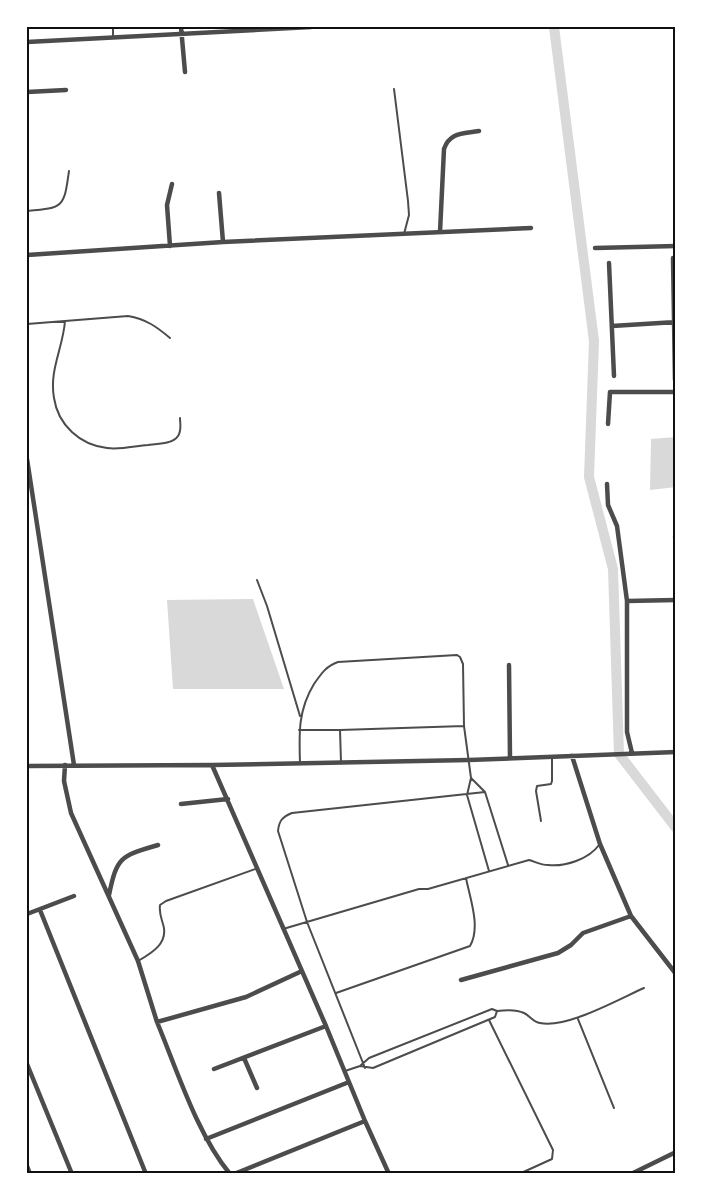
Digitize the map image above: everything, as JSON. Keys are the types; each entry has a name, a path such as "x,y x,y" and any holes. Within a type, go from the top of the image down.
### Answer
{"street":[{"path":"182,27 185,72"},
{"path":"27,42 311,27"},
{"path":"27,92 66,90"},
{"path":"440,232 444,149 447,140 453,136 478,131"},
{"path":"170,246 167,205 172,184"},
{"path":"219,193 223,242"},
{"path":"27,255 223,242 531,228"},
{"path":"594,248 676,246"},
{"path":"672,258 675,380"},
{"path":"609,263 614,376"},
{"path":"612,326 675,322"},
{"path":"608,424 610,392 676,392"},
{"path":"27,459 74,765"},
{"path":"607,484 608,505 617,526 627,601 627,732 630,754"},
{"path":"627,601 676,600"},
{"path":"509,665 510,758"},
{"path":"27,766 469,760 676,752"},
{"path":"572,756 600,844 631,916 675,971"},
{"path":"65,765 64,781 71,813 138,961 157,1022 206,1139 217,1158 232,1174 364,1121"},
{"path":"212,765 326,1026 364,1121 389,1174"},
{"path":"181,804 228,799"},
{"path":"109,895 114,869 121,860 130,853 158,845"},
{"path":"27,914 74,896"},
{"path":"39,910 146,1174"},
{"path":"461,980 558,952 571,945 583,933 631,916"},
{"path":"157,1022 246,998 302,971"},
{"path":"214,1070 326,1026"},
{"path":"244,1058 257,1088"},
{"path":"27,1064 72,1174"},
{"path":"206,1139 350,1083"},
{"path":"632,1174 676,1152"},
{"path":"27,1166 30,1174"}],"lane":[{"path":"113,27 113,38"},
{"path":"394,89 409,215 404,234"},
{"path":"27,212 50,209 59,205 65,197 69,171"},
{"path":"27,324 128,316 141,318 155,325 170,338"},
{"path":"65,321 53,369 53,383 57,411 68,430 94,446 108,449 173,441 178,436 181,427 180,418"},
{"path":"257,580 300,716"},
{"path":"300,763 300,716 308,694 324,669 338,662 457,655 463,664 464,726 471,778 467,795 489,871"},
{"path":"299,730 464,726"},
{"path":"340,730 341,762"},
{"path":"541,821 536,791 537,786 552,782 552,757"},
{"path":"471,778 485,792 508,866"},
{"path":"365,1068 307,922 278,831 279,825 283,817 292,813 485,792"},
{"path":"283,929 529,860 544,865 561,866 591,854 600,844"},
{"path":"138,961 155,951 164,936 164,927 159,912 160,905 258,868"},
{"path":"336,993 470,946 475,938 475,925 466,878"},
{"path":"345,1071 360,1066 369,1058 492,1009 523,1012 541,1024 577,1018 644,988"},
{"path":"360,1066 373,1068 489,1020 495,1017 497,1011"},
{"path":"577,1018 614,1108"},
{"path":"489,1020 553,1150 552,1159 519,1174"}],"shaded area":[{"path":"676,437 676,487 650,490 651,439"},
{"path":"253,599 284,689 173,689 167,600"}],"waterway":[{"path":"554,27 594,341 589,477 613,569 619,754 676,828"}]}
